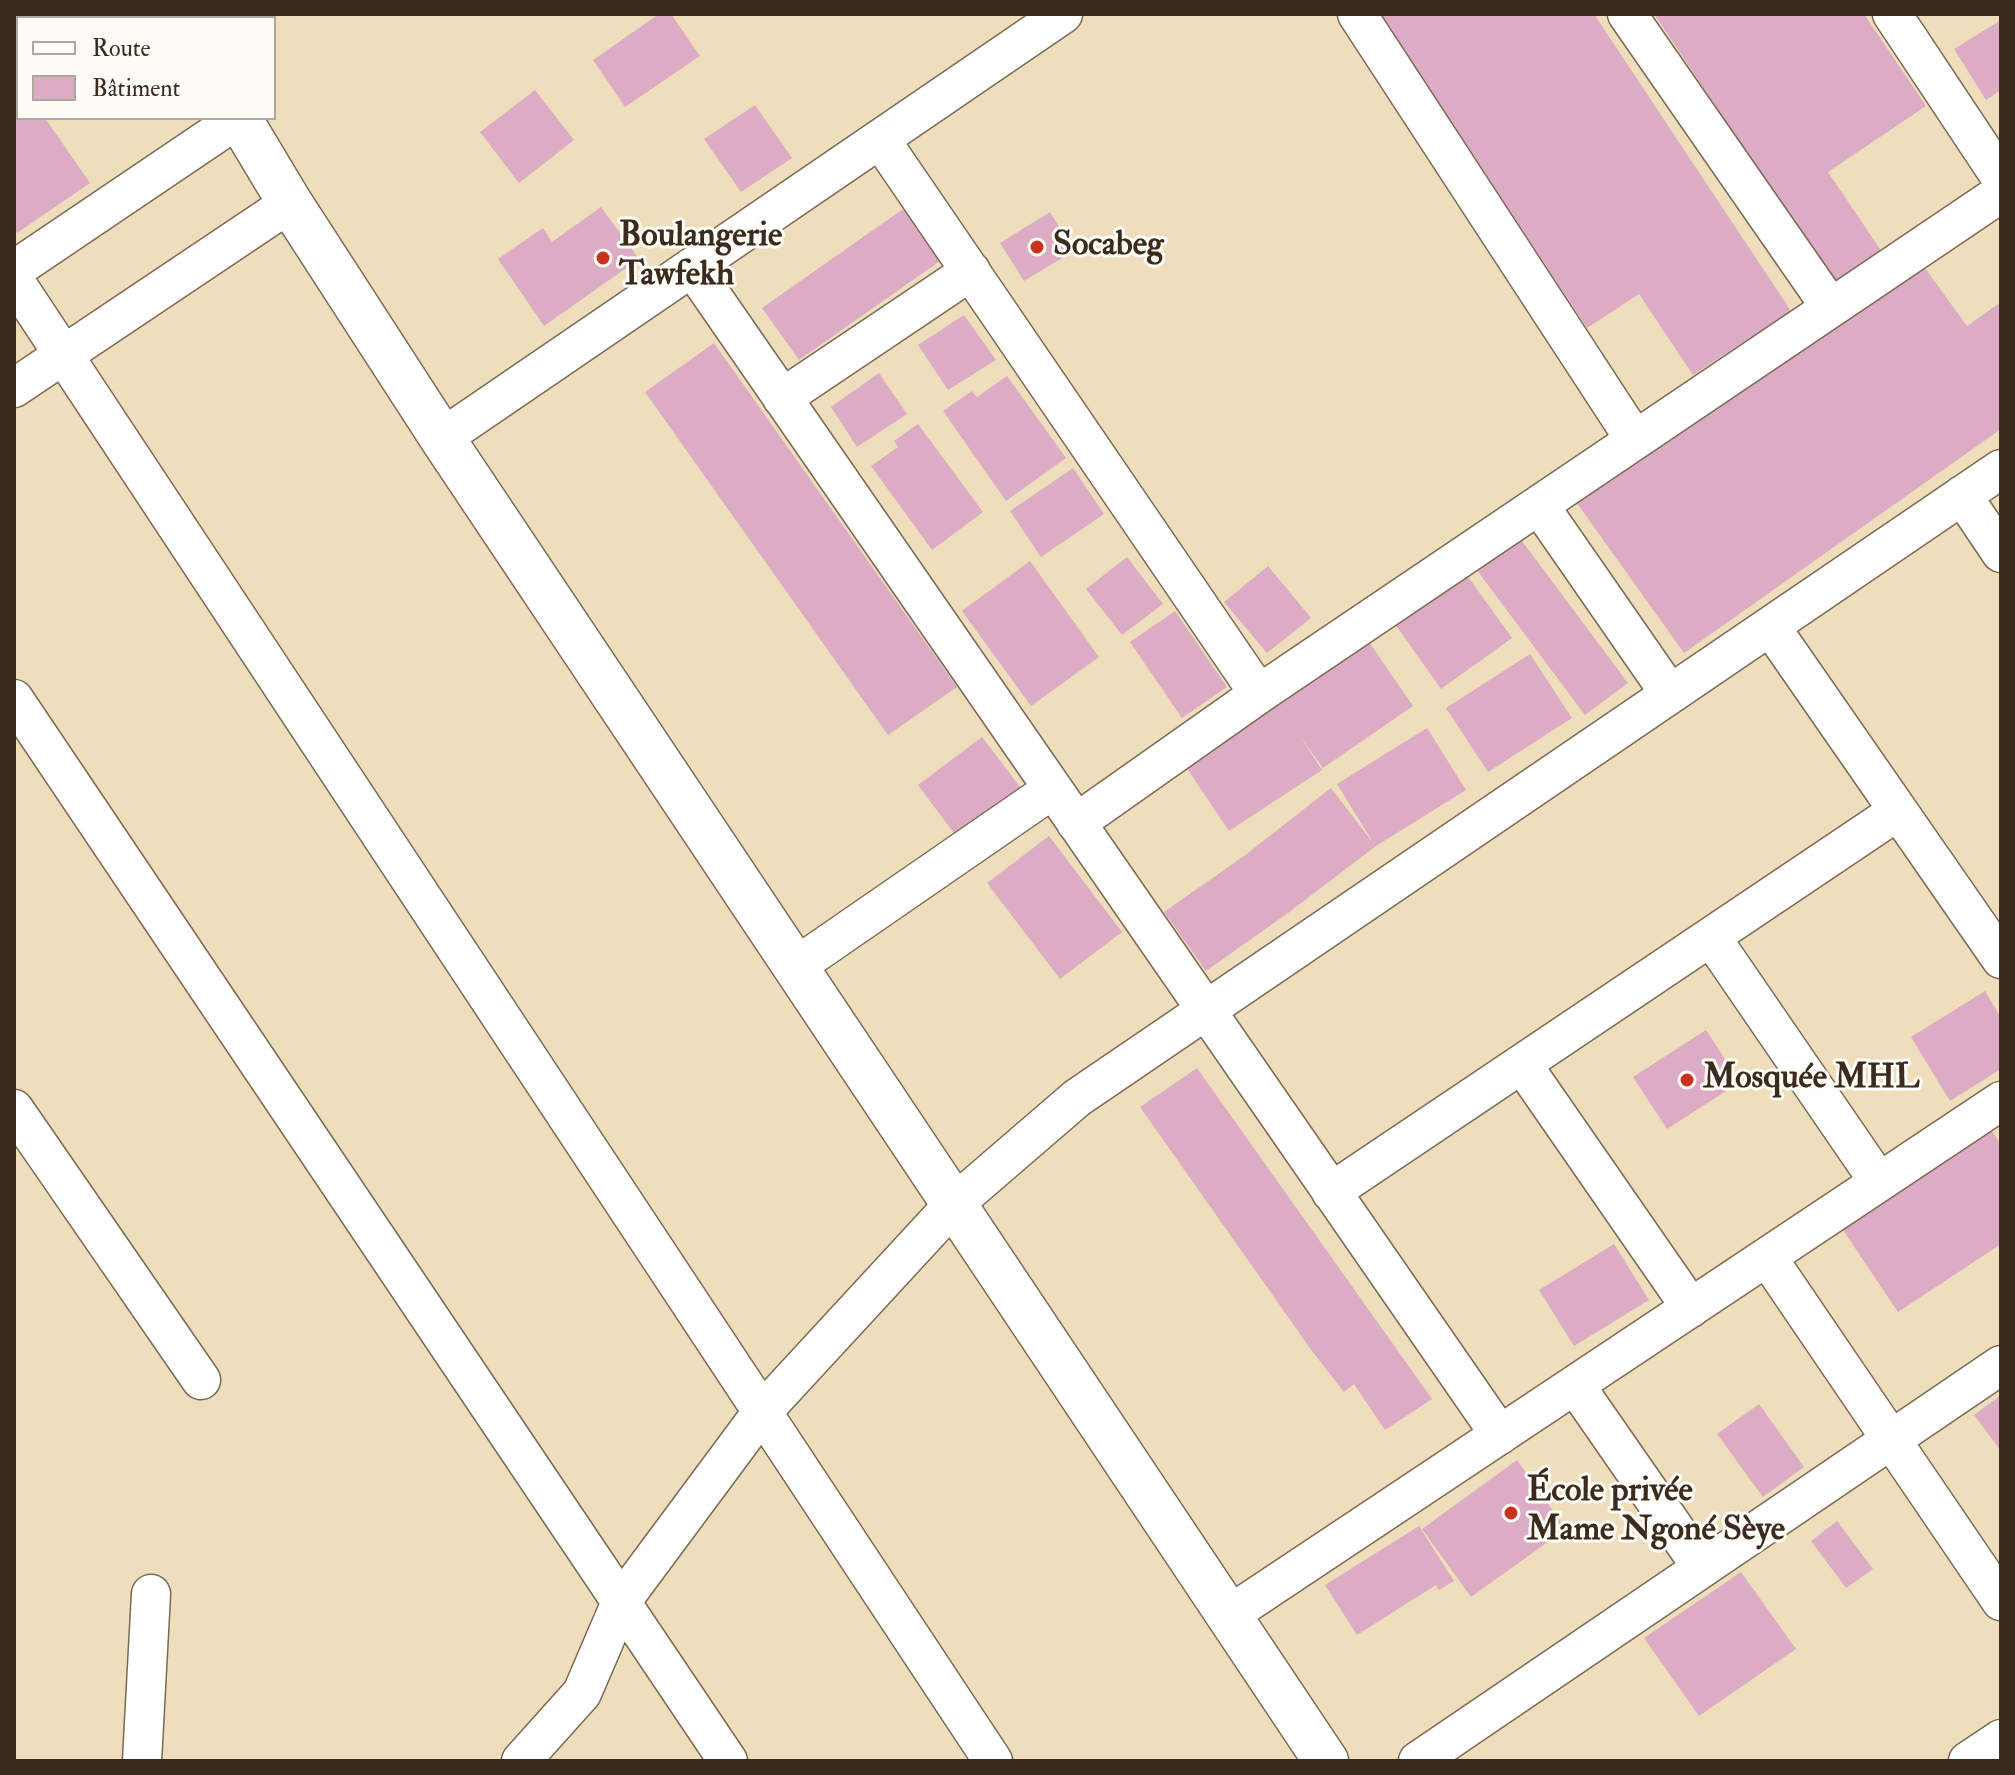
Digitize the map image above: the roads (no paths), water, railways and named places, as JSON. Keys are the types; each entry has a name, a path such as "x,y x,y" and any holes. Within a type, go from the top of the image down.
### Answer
{"street":[{"path":"442,438 1063,14"},
{"path":"1357,14 1635,440"},
{"path":"1627,14 1831,308"},
{"path":"1892,14 2001,178"},
{"path":"14,270 236,120"},
{"path":"240,120 290,203 442,438 1326,1761"},
{"path":"880,139 1259,694"},
{"path":"1076,823 1259,694 2001,193"},
{"path":"14,388 290,203"},
{"path":"692,267 1500,1435"},
{"path":"782,398 971,271"},
{"path":"14,280 993,1761"},
{"path":"521,1761 582,1693 621,1602 762,1412 954,1204 1077,1098 2001,469"},
{"path":"1962,495 2001,553"},
{"path":"1539,505 1670,694"},
{"path":"1770,626 2001,959"},
{"path":"15,702 728,1761"},
{"path":"795,967 1053,789"},
{"path":"1331,1192 1898,811"},
{"path":"1711,937 1879,1182"},
{"path":"1522,1064 1691,1308"},
{"path":"1229,1615 2001,1101"},
{"path":"14,1109 201,1380"},
{"path":"1767,1257 2001,1601"},
{"path":"1418,1761 2001,1365"},
{"path":"1575,1385 1702,1568"},
{"path":"142,1761 151,1594"},
{"path":"1968,1761 2001,1739"}],"place":[{"name":"Socabeg","path":"1037,247"},
{"name":"Boulangerie Tawfekh","path":"603,258"},
{"name":"Mosquée MHL","path":"1687,1080"},
{"name":"École privée Mame Ngoné Sèye","path":"1511,1513"}]}
